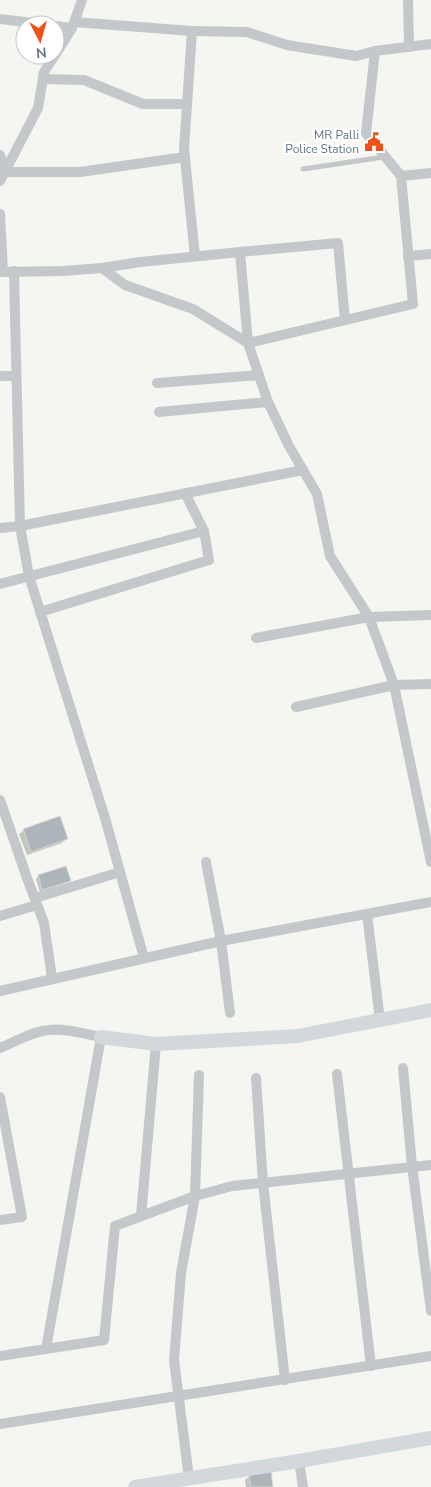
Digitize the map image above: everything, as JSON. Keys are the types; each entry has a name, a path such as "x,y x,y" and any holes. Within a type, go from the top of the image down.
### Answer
{"street":[{"path":"65,38 73,25 82,0"},
{"path":"408,0 409,46"},
{"path":"0,19 15,21"},
{"path":"65,25 247,32 288,45 356,56 375,51 431,44"},
{"path":"192,30 185,157 195,256"},
{"path":"102,268 125,285 194,309 248,343 413,304 400,176 366,133 375,51"},
{"path":"2,176 38,108 44,72 49,65"},
{"path":"43,78 84,80 143,104 187,104"},
{"path":"0,155 2,176"},
{"path":"2,176 80,172 185,157"},
{"path":"400,176 431,173"},
{"path":"0,214 1,272 102,268 195,256 338,243 345,320"},
{"path":"240,252 248,343 268,402 289,446 317,494 330,556 369,617 394,685 431,862"},
{"path":"408,256 431,254"},
{"path":"14,271 20,526 29,576 105,818 144,958"},
{"path":"157,382 259,375"},
{"path":"0,376 16,376"},
{"path":"160,412 268,402"},
{"path":"0,528 20,526 303,470"},
{"path":"40,612 209,560 204,531 185,493"},
{"path":"0,584 204,531"},
{"path":"256,638 369,617 431,614"},
{"path":"296,707 394,685 431,684"},
{"path":"0,800 44,923 52,978"},
{"path":"206,862 221,941 230,1013"},
{"path":"0,916 120,872"},
{"path":"0,991 221,941 431,902"},
{"path":"367,914 380,1020"},
{"path":"0,1048 49,1030 68,1030 101,1038 156,1044 298,1036 431,1010"},
{"path":"46,1349 101,1038"},
{"path":"141,1216 156,1044"},
{"path":"403,1068 412,1166 431,1311"},
{"path":"337,1074 371,1366"},
{"path":"189,1478 174,1360 181,1273 195,1196 199,1075"},
{"path":"256,1078 263,1183 285,1380"},
{"path":"0,1096 22,1217 0,1220"},
{"path":"0,1356 104,1340 115,1226 195,1196 232,1186 431,1164"},
{"path":"0,1424 431,1356"},
{"path":"135,1487 431,1438"},
{"path":"299,1461 303,1487"}],"lane":[{"path":"303,170 386,157"}],"building":[{"path":"60,816 68,839 31,852 23,829"},
{"path":"66,866 71,881 42,890 38,875"},
{"path":"271,1471 273,1487 251,1487 249,1475"}],"place":[{"name":"MR Palli Police Station","path":"374,142"}]}
